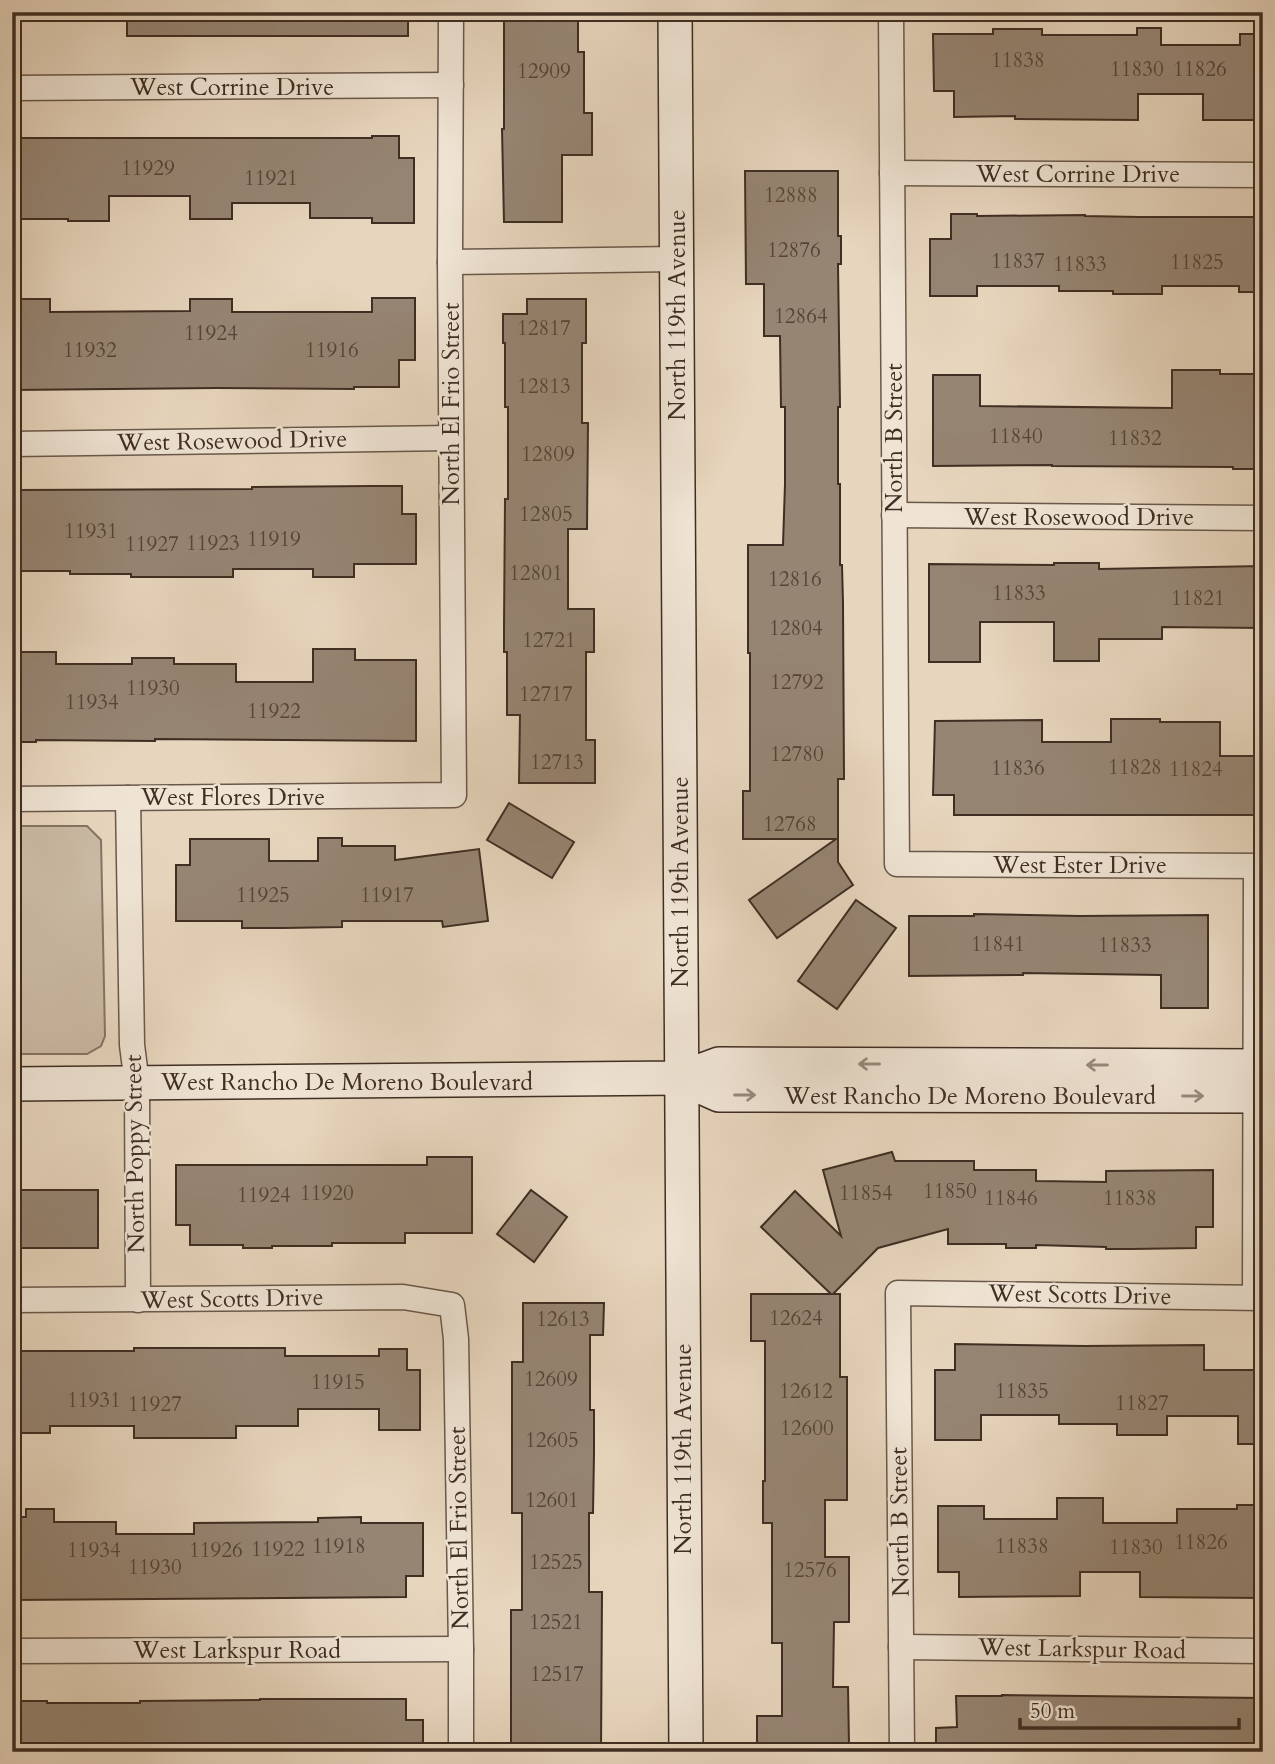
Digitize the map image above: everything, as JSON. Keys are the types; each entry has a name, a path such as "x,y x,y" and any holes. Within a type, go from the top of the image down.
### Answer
{"street":[{"name":"North El Frio Street","path":"451,12 454,796"},
{"name":"North 119th Avenue","path":"675,12 686,1752"},
{"name":"North B Street","path":"891,12 897,864"},
{"name":"West Corrine Drive","path":"12,88 451,85"},
{"name":"West Corrine Drive","path":"892,173 1263,175"},
{"path":"450,262 677,259"},
{"name":"West Rosewood Drive","path":"12,444 451,438"},
{"name":"West Rosewood Drive","path":"894,516 1263,518"},
{"name":"West Flores Drive","path":"12,799 454,796"},
{"name":"North Poppy Street","path":"128,798 132,1045 137,1084 138,1300"},
{"name":"West Ester Drive","path":"897,864 1259,866"},
{"path":"1259,866 1259,1297"},
{"name":"West Rancho De Moreno Boulevard","path":"12,1084 681,1078 719,1064 1259,1081"},
{"name":"North B Street","path":"898,1293 902,1752"},
{"name":"West Scotts Drive","path":"898,1293 1259,1297"},
{"name":"West Scotts Drive","path":"12,1300 404,1297 452,1305"},
{"name":"North El Frio Street","path":"452,1305 456,1339 461,1752"},
{"name":"West Larkspur Road","path":"901,1647 1263,1651"},
{"name":"West Larkspur Road","path":"12,1651 461,1649"}],"shaded area":[{"path":"12,826 87,826 101,840 105,1036 101,1046 87,1054 12,1054"}],"building":[{"path":"127,12 408,12 408,36 127,36"},
{"path":"504,12 578,12 578,52 584,52 584,113 592,113 592,155 562,155 562,222 504,222"},
{"path":"1137,28 1161,28 1161,45 1240,45 1240,34 1263,34 1263,120 1203,120 1203,94 1138,94 1138,120 954,117 954,91 934,91 933,34 993,34 993,29 1042,29 1042,35 1137,35"},
{"path":"399,136 399,158 414,158 414,223 372,223 372,218 310,218 310,203 232,203 232,219 190,219 190,196 109,196 109,221 12,219 12,138"},
{"path":"745,171 838,171 838,236 841,236 841,264 838,264 838,484 843,603 844,779 838,779 838,862 853,885 777,938 749,900 836,839 743,839 743,791 750,791 748,545 783,545 785,484 785,407 781,407 780,336 764,336 764,284 746,284"},
{"path":"951,214 1263,217 1263,292 1239,292 1239,286 1162,286 1162,294 1113,294 1113,291 1059,291 1059,286 977,286 977,296 930,296 930,239 951,239"},
{"path":"372,298 415,298 415,360 399,360 399,387 12,390 12,299 50,299 50,312 190,311 190,299 232,299 232,312 372,312"},
{"path":"527,299 586,299 586,343 582,343 582,423 588,423 587,529 568,529 568,609 594,609 594,652 586,652 586,740 595,740 595,783 519,783 520,715 507,715 507,652 504,652 504,627 508,407 505,407 503,314 527,314"},
{"path":"1172,370 1220,370 1220,374 1263,374 1262,469 933,466 933,375 980,375 980,406 1172,408"},
{"path":"402,486 402,514 416,514 416,564 354,564 354,577 313,577 313,569 233,569 233,577 131,577 131,574 12,571 12,514 19,514 19,490"},
{"path":"1099,563 1099,569 1263,566 1263,628 1162,627 1162,639 1099,639 1099,661 1054,661 1054,622 980,622 980,662 929,662 929,564"},
{"path":"313,649 355,649 355,660 416,660 416,741 155,739 12,742 12,652 56,652 56,664 132,664 132,658 174,658 174,664 236,664 236,682 313,682"},
{"path":"1111,719 1220,722 1220,756 1263,756 1263,815 954,815 954,795 933,795 935,721 1042,720 1042,742 1111,742"},
{"path":"509,803 574,842 552,878 487,840"},
{"path":"318,838 342,838 342,846 395,846 395,860 479,849 488,921 443,927 442,921 342,921 342,927 242,928 242,921 176,921 176,865 190,865 190,839 269,839 269,861 318,861"},
{"path":"856,900 896,928 837,1009 798,981"},
{"path":"1208,915 1208,1008 1161,1008 1161,975 1023,973 909,976 909,916"},
{"path":"892,1152 895,1161 974,1161 974,1170 1036,1170 1036,1181 1106,1182 1106,1171 1213,1170 1213,1227 1196,1227 1196,1248 1132,1249 1036,1245 1036,1248 1006,1248 1006,1244 948,1244 948,1229 878,1248 833,1294 840,1294 840,1377 847,1377 847,1500 825,1500 825,1557 849,1557 849,1622 834,1622 833,1687 848,1687 849,1745 825,1745 825,1752 757,1752 757,1716 782,1716 782,1643 772,1643 772,1523 763,1523 765,1341 751,1341 751,1294 831,1294 761,1227 795,1191 841,1236 823,1170"},
{"path":"427,1157 472,1157 472,1233 405,1233 405,1243 332,1243 332,1246 243,1248 243,1245 190,1245 190,1225 176,1225 176,1165 427,1165"},
{"path":"12,1190 98,1190 98,1248 12,1248"},
{"path":"531,1190 567,1217 534,1262 497,1234"},
{"path":"523,1303 604,1303 603,1335 590,1335 590,1410 594,1410 594,1453 593,1513 589,1513 589,1592 602,1592 601,1752 511,1752 511,1610 522,1610 522,1513 512,1513 512,1362 523,1362"},
{"path":"955,1344 1204,1345 1204,1370 1263,1370 1263,1444 1238,1444 1238,1416 1167,1416 1167,1435 1117,1435 1117,1424 1059,1424 1059,1415 981,1415 981,1440 935,1440 935,1370 955,1370"},
{"path":"134,1348 285,1348 285,1356 379,1356 379,1349 407,1349 407,1370 420,1370 420,1430 379,1430 379,1409 298,1409 298,1426 236,1426 236,1438 134,1438 134,1426 50,1426 50,1433 12,1433 12,1351 134,1351"},
{"path":"1057,1498 1103,1498 1103,1523 1177,1523 1177,1509 1237,1509 1237,1505 1263,1505 1263,1598 1140,1597 1140,1572 1080,1572 1080,1596 959,1597 959,1572 938,1572 938,1506 984,1506 984,1519 1057,1519"},
{"path":"26,1509 54,1509 54,1522 116,1522 116,1534 194,1534 194,1523 318,1522 318,1518 361,1517 361,1523 423,1523 423,1576 406,1576 406,1597 12,1600 12,1517 26,1517"},
{"path":"956,1696 1263,1698 1263,1752 936,1752 936,1728 957,1727"},
{"path":"260,1699 406,1699 406,1720 423,1720 423,1752 21,1752 21,1701 140,1703"}]}
